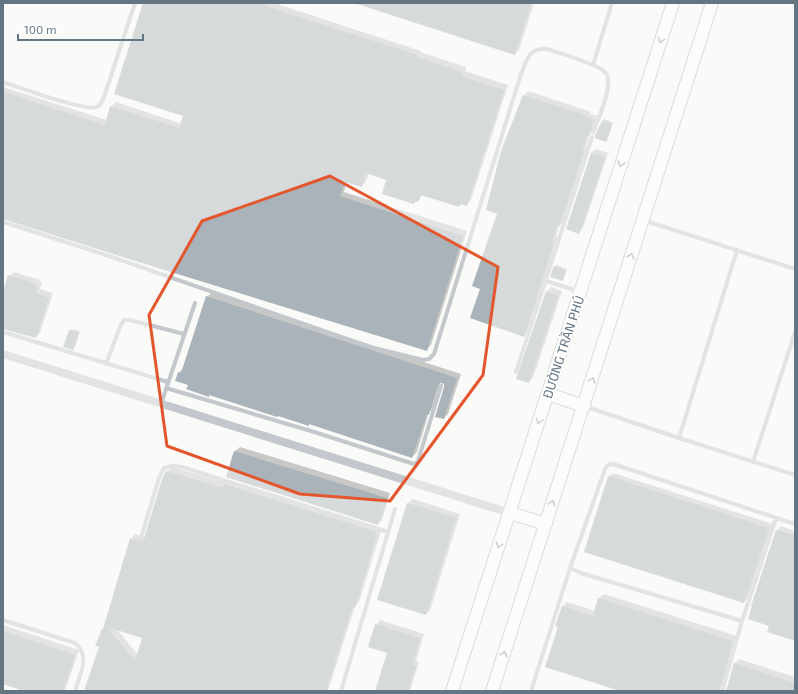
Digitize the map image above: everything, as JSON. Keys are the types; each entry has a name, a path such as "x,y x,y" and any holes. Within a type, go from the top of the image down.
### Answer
{"main road":[{"name":"ĐƯỜNG TRẦN PHÚ","path":"452,691 673,3"},
{"path":"492,691 712,3"},
{"path":"548,394 584,406"},
{"path":"510,513 546,524"}],"street":[{"path":"3,354 510,513"}],"lane":[{"path":"3,82 76,106 96,108 100,105 104,97 135,3"},
{"path":"593,65 612,3"},
{"path":"3,222 112,257 370,347 423,360 429,359 434,354 520,76 528,56 538,48 547,49 593,65 606,73 608,79 604,103 593,132"},
{"path":"516,372 592,137"},
{"path":"643,220 795,269"},
{"path":"679,438 737,250"},
{"path":"546,281 581,292"},
{"path":"161,404 195,303"},
{"path":"106,364 124,320 130,320 184,334"},
{"path":"3,332 168,382"},
{"path":"753,462 795,332"},
{"path":"166,388 311,431 414,464 418,461 441,386"},
{"path":"584,406 795,475"},
{"path":"532,691 570,568 605,469 608,465 613,464 795,524"},
{"path":"141,538 159,478 164,468 172,466 182,467 388,532"},
{"path":"340,691 395,509"},
{"path":"722,691 742,621 776,518"},
{"path":"570,568 581,573 742,621"},
{"path":"3,620 75,643 80,647 84,654 84,664 75,691"}],"highlighted area":[{"path":"330,176 498,267 483,375 390,501 300,494 167,446 149,315 202,221"}],"building":[{"path":"143,3 256,3 417,55 417,57 462,72 461,76 504,90 467,206 460,204 459,207 421,195 418,202 415,201 414,204 382,194 386,180 366,173 362,187 345,182 340,196 463,236 427,351 3,219 3,92 105,125 110,106 179,128 183,116 114,94"},
{"path":"357,3 531,3 515,55"},
{"path":"523,95 587,116 587,118 594,120 590,134 589,136 587,135 582,150 584,151 559,227 557,226 552,241 554,242 524,337 470,318 480,289 472,286 497,214 486,210 501,151"},
{"path":"602,121 612,124 606,142 595,138"},
{"path":"591,153 605,157 579,234 566,229"},
{"path":"554,266 566,271 563,281 550,277"},
{"path":"8,275 36,284 35,286 38,287 36,293 49,298 36,338 3,329 3,292"},
{"path":"546,291 558,296 529,383 516,379"},
{"path":"206,296 457,378 444,419 435,417 444,387 444,384 441,383 438,385 429,415 427,414 412,458 309,424 309,426 278,416 277,417 186,389 188,385 175,381 178,372 181,373"},
{"path":"69,330 79,333 73,350 63,347"},
{"path":"234,451 387,498 378,525 226,477"},
{"path":"166,471 223,488 224,484 376,532 377,535 355,608 352,607 326,691 84,691 99,647 95,646 103,629 130,538 142,542 144,539 162,479","holes":["107,627 142,638 135,661"]},
{"path":"608,476 769,528 744,603 584,552"},
{"path":"407,503 456,518 426,615 377,600"},
{"path":"776,530 795,535 795,641 767,632 769,626 748,619"},
{"path":"598,598 733,641 719,691 620,691 545,667 558,627 555,626 562,606 593,616"},
{"path":"375,624 420,638 412,665 416,666 408,691 375,691 387,653 368,647"},
{"path":"3,631 75,655 63,691 23,691 3,684"},
{"path":"734,663 795,683 795,691 726,691"}]}
